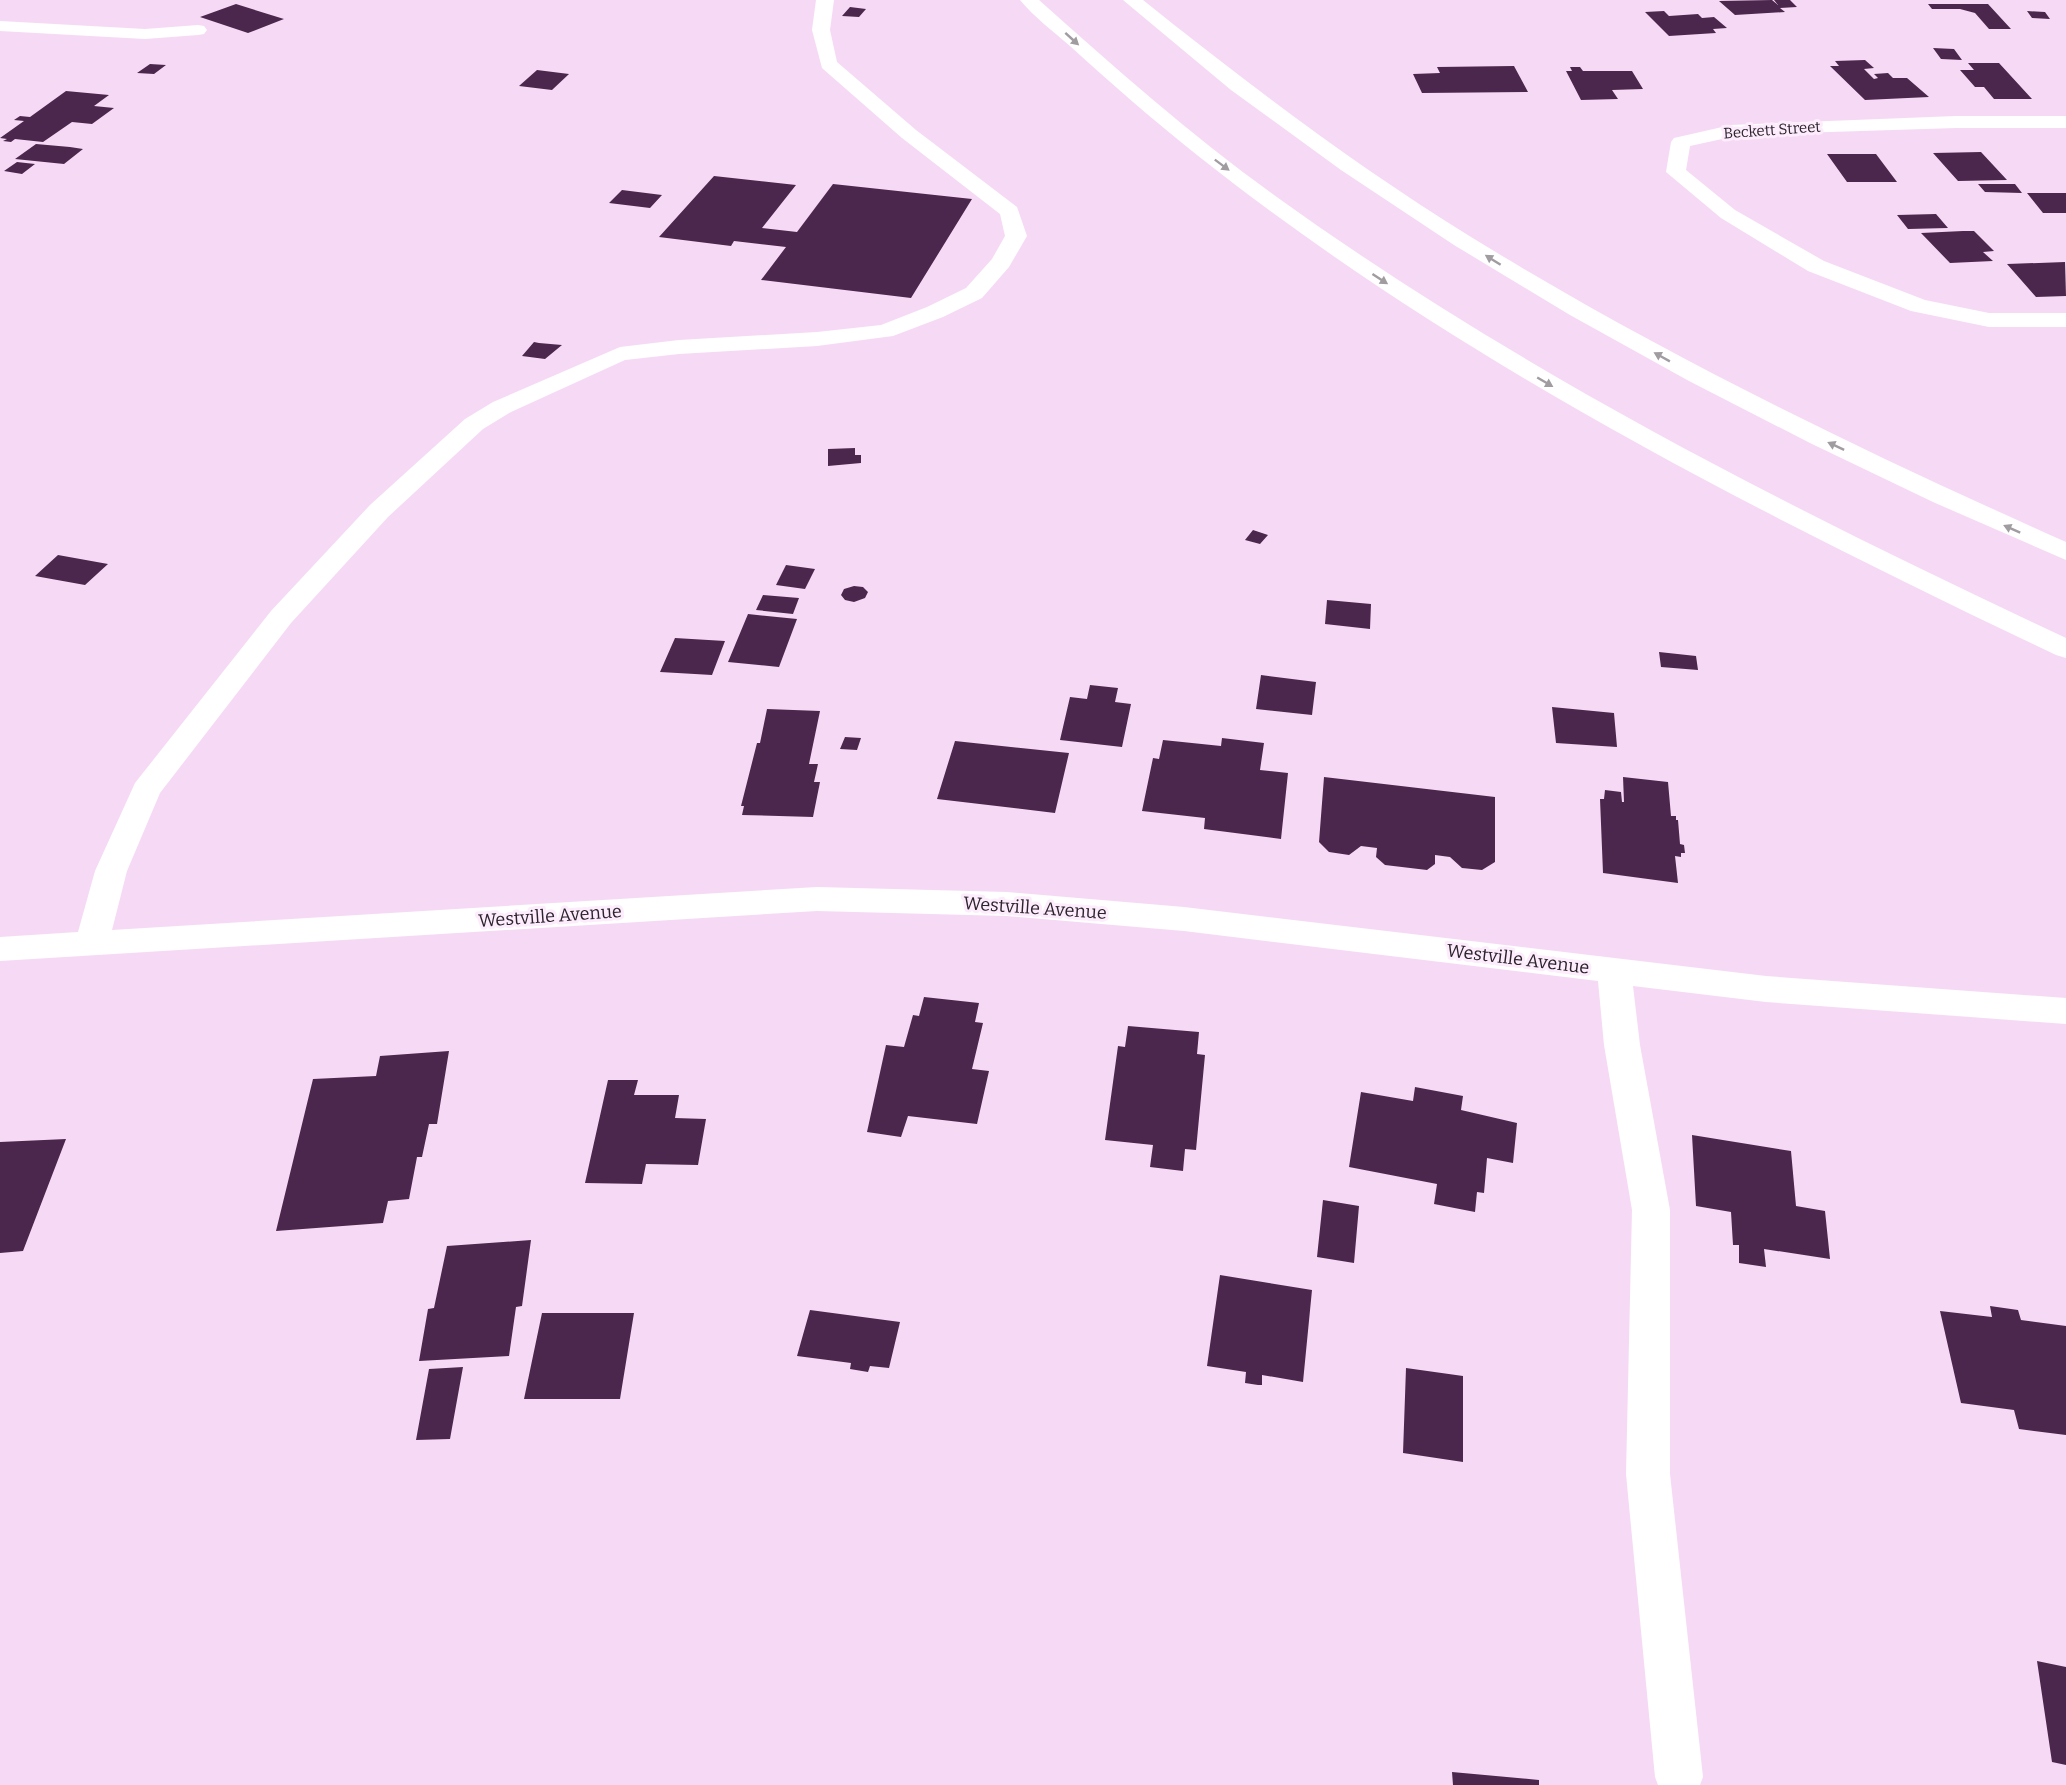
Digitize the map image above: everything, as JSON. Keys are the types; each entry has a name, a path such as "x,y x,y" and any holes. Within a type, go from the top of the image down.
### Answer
{"main road":[{"path":"92,944 111,871 146,790 281,617 379,511 474,424 502,407 620,354 679,347 817,339 885,331 935,312 974,293 1001,262 1016,236 1010,211 909,135 828,64 821,30 825,0"},
{"path":"1029,0 1119,81 1211,157 1325,243 1470,338 1655,446 1886,565 2066,649"},
{"path":"1132,0 1231,80 1324,148 1434,224 1543,291 1669,361 1799,429 1980,515 2066,552"},
{"path":"0,26 145,34 198,30"},
{"name":"Beckett Street","path":"2066,122 1956,122 1731,131 1681,142 1676,172 1728,214 1816,266 1919,306 1989,320 2066,320"},
{"name":"Westville Avenue","path":"0,949 818,899 1007,904 1184,919 1766,989 2064,1014"},
{"path":"1614,971 1622,1045 1651,1210 1648,1473 1679,1777"}],"building":[{"path":"1772,0 1778,5 1774,0 1790,0 1797,7 1780,8 1785,12 1735,15 1719,1"},
{"path":"236,4 284,19 248,33 200,17"},
{"path":"1928,4 1988,4 2011,29 1989,29 1975,13 1960,9 1932,9"},
{"path":"850,7 866,9 859,17 842,16"},
{"path":"1664,11 1669,16 1698,14 1702,18 1714,17 1727,28 1713,29 1716,33 1669,36 1645,12"},
{"path":"2027,11 2045,12 2050,19 2032,18"},
{"path":"1933,48 1954,49 1962,60 1941,59"},
{"path":"1865,60 1874,68 1864,69 1874,79 1878,78 1874,74 1888,73 1893,78 1907,78 1929,97 1865,100 1830,66 1839,66 1835,61"},
{"path":"1968,63 1999,63 2032,99 1994,99 1984,87 1975,87 1960,70 1974,70"},
{"path":"150,64 166,65 154,74 137,73"},
{"path":"1514,66 1528,92 1422,93 1413,74 1440,73 1437,67"},
{"path":"1570,67 1580,67 1583,71 1632,71 1643,89 1612,90 1618,99 1581,100 1566,71 1572,71"},
{"path":"537,70 569,74 552,90 519,86"},
{"path":"66,91 109,95 94,106 114,108 92,124 72,122 43,142 15,139 11,142 0,138 24,121 14,120 20,116 30,117"},
{"path":"36,144 83,149 64,164 15,159"},
{"path":"1981,152 2007,180 1958,181 1933,153"},
{"path":"1827,154 1876,154 1897,182 1847,182"},
{"path":"17,162 35,164 22,174 4,171"},
{"path":"714,176 796,185 762,228 797,232 833,184 972,199 911,298 761,280 786,247 734,241 731,246 659,237"},
{"path":"1978,184 2015,184 2022,193 1985,192"},
{"path":"622,190 662,195 650,208 609,203"},
{"path":"2027,193 2066,193 2066,213 2043,213"},
{"path":"1936,214 1948,228 1908,229 1897,215"},
{"path":"1974,231 1994,251 1983,252 1993,261 1950,263 1921,233"},
{"path":"2065,262 2066,296 2036,297 2007,264"},
{"path":"534,342 562,345 545,359 522,356"},
{"path":"855,448 855,455 861,455 861,463 828,466 828,449"},
{"path":"1253,530 1268,535 1260,544 1245,540"},
{"path":"58,555 108,564 85,585 35,576"},
{"path":"786,565 815,569 805,589 776,585"},
{"path":"854,586 863,587 868,592 865,598 854,602 845,600 841,595 844,589"},
{"path":"763,595 799,598 793,614 756,610"},
{"path":"1327,600 1371,604 1370,629 1325,624"},
{"path":"748,614 797,619 779,667 728,662"},
{"path":"675,638 725,641 712,675 660,672"},
{"path":"1659,652 1696,656 1698,670 1661,667"},
{"path":"1261,675 1316,682 1312,715 1256,709"},
{"path":"1090,685 1118,688 1115,702 1131,704 1122,747 1060,740 1070,697 1087,699"},
{"path":"1552,707 1614,713 1617,747 1556,743"},
{"path":"767,709 820,711 809,764 818,764 814,782 820,782 813,817 742,815 744,806 741,806 757,743 760,743"},
{"path":"845,737 861,738 857,750 840,749"},
{"path":"1222,738 1264,743 1260,770 1288,773 1281,839 1204,829 1205,818 1142,811 1153,758 1159,759 1163,740 1221,746"},
{"path":"955,741 1069,753 1055,813 937,799"},
{"path":"1324,777 1495,797 1495,862 1482,870 1462,868 1450,857 1435,855 1435,864 1427,870 1385,865 1376,857 1377,848 1361,846 1349,855 1329,852 1319,842"},
{"path":"1623,777 1668,782 1671,816 1676,816 1678,820 1680,844 1684,845 1685,853 1681,853 1681,857 1675,856 1678,883 1603,873 1600,799 1604,799 1605,790 1621,792 1622,802 1624,802"},
{"path":"924,997 979,1003 975,1022 983,1023 972,1069 989,1071 977,1124 908,1116 901,1137 867,1132 886,1045 904,1047 913,1015 919,1016"},
{"path":"1128,1026 1199,1032 1197,1054 1205,1055 1196,1150 1185,1149 1183,1171 1150,1167 1153,1145 1105,1140 1118,1046 1125,1047"},
{"path":"449,1051 437,1124 429,1124 422,1157 417,1157 409,1199 388,1201 383,1223 276,1231 313,1079 376,1076 380,1056"},
{"path":"608,1080 638,1080 634,1095 679,1095 675,1118 706,1119 698,1165 646,1164 642,1184 585,1183"},
{"path":"1415,1087 1463,1096 1461,1110 1517,1123 1513,1163 1487,1158 1484,1193 1477,1192 1475,1212 1434,1204 1437,1184 1349,1167 1361,1092 1413,1101"},
{"path":"1692,1135 1791,1151 1796,1206 1825,1211 1830,1259 1764,1249 1766,1267 1739,1263 1739,1245 1733,1245 1731,1212 1696,1206"},
{"path":"66,1139 23,1251 0,1253 0,1142"},
{"path":"1323,1200 1359,1206 1354,1263 1317,1257"},
{"path":"531,1240 522,1306 516,1307 509,1356 419,1361 428,1309 434,1308 447,1246"},
{"path":"1220,1275 1312,1290 1303,1382 1262,1375 1262,1385 1245,1383 1246,1372 1207,1366"},
{"path":"1990,1306 2018,1310 2021,1320 2066,1326 2066,1435 2019,1429 2014,1410 1961,1403 1940,1311 1992,1317"},
{"path":"810,1310 900,1322 889,1368 870,1366 868,1372 850,1369 851,1363 797,1356"},
{"path":"542,1313 634,1313 620,1399 524,1399"},
{"path":"463,1367 450,1439 416,1440 429,1369"},
{"path":"1406,1368 1463,1376 1463,1462 1403,1453"},
{"path":"2037,1661 2066,1667 2066,1765 2052,1762"},
{"path":"1452,1772 1539,1780 1539,1785 1453,1785"}]}
